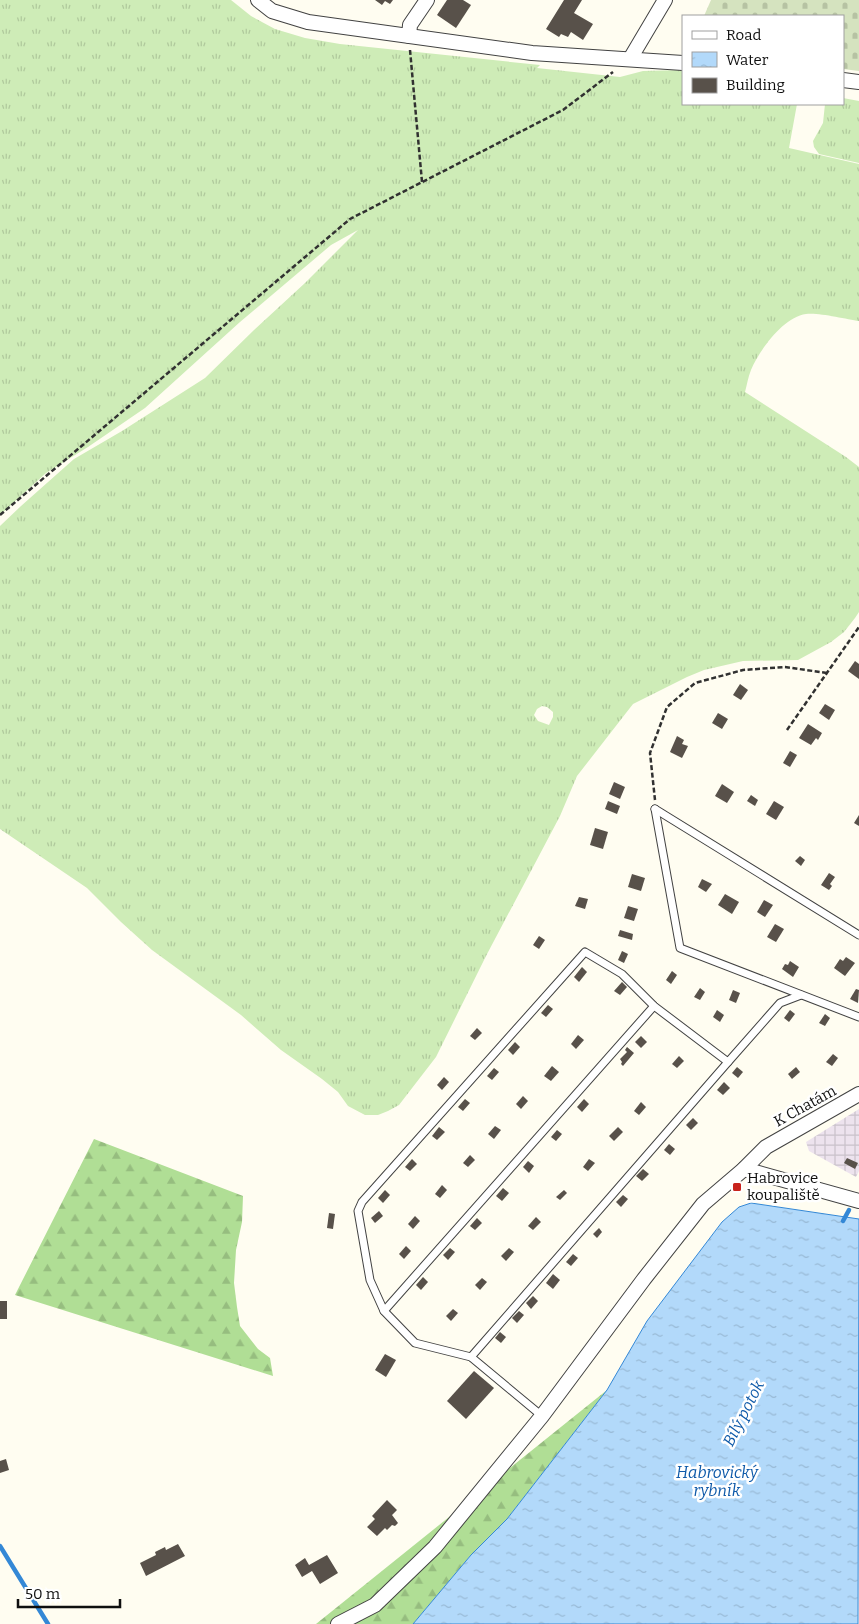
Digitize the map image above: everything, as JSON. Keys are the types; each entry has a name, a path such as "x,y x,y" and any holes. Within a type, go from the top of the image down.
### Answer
{"street":[{"path":"258,0 272,10 308,22 532,53 682,63"},
{"path":"409,36 410,25 427,0"},
{"path":"630,59 665,0"},
{"path":"844,80 859,82"},
{"name":"K Chatám","path":"338,1624 375,1605 435,1547 542,1416 644,1279 703,1204 744,1169 766,1147 859,1094"},
{"path":"744,1169 859,1201"}],"lane":[{"path":"655,809 859,935"},
{"path":"655,809 680,948 859,1017"},
{"path":"542,1416 470,1357 415,1343 384,1311 370,1280 358,1211 362,1202 585,952 622,974 654,1006 728,1062"},
{"path":"470,1357 780,1003 801,995"},
{"path":"384,1311 654,1006"}],"path":[{"path":"409,36 422,182"},
{"path":"0,515 350,219 564,110 630,59"},
{"path":"787,730 859,627"},
{"path":"655,809 650,753 666,707 695,683 743,670 785,667 827,673"}],"shaded area":[{"path":"859,1109 859,1171 856,1177 809,1151 806,1142"}],"green space":[{"path":"0,0 231,0 251,16 275,29 305,38 340,44 540,65 537,68 620,77 643,71 682,70 682,105 797,105 789,148 859,164 859,321 824,315 806,314 797,316 781,328 766,345 750,373 745,392 859,467 859,612 844,632 831,642 798,660 743,661 704,670 633,704 577,776 560,816 486,956 436,1057 399,1105 378,1115 365,1115 348,1106 338,1092 322,1079 281,1050 241,1015 152,950 87,888 0,829 0,526 74,459 205,378 358,230 331,245 240,322 145,408 46,473 0,515","holes":["542,706 547,707 553,712 549,725 538,721 534,715 537,709"]},
{"path":"711,0 859,0 859,71 844,69 844,15 704,15"},
{"path":"844,98 859,101 859,163 819,154 814,147 813,141 823,123 825,105 844,105"},
{"path":"94,1139 243,1196 242,1222 236,1250 234,1283 240,1326 258,1349 270,1358 273,1376 15,1295"},
{"path":"607,1390 507,1519 471,1555 413,1624 316,1624"}],"water":[{"name":"Habrovický rybník","path":"751,1203 859,1219 858,1624 413,1624 471,1555 507,1519 607,1390 647,1321 722,1222 739,1207"}],"building":[{"path":"375,0 393,0 390,4 385,1 382,5"},
{"path":"447,0 463,0 471,5 456,28 437,15"},
{"path":"564,0 582,0 574,13 593,24 583,40 571,32 568,37 561,34 559,37 546,29"},
{"path":"855,661 859,664 859,679 848,671"},
{"path":"740,684 748,690 741,700 733,695"},
{"path":"825,704 835,710 829,720 819,713"},
{"path":"718,713 728,719 722,729 712,723"},
{"path":"808,724 822,733 818,740 816,738 811,745 799,738"},
{"path":"677,736 684,740 682,744 688,746 682,758 670,752"},
{"path":"790,751 797,755 790,767 783,763"},
{"path":"614,782 625,787 620,799 609,794"},
{"path":"722,784 734,792 727,803 715,796"},
{"path":"751,795 758,800 755,806 747,801"},
{"path":"608,801 620,806 617,814 605,809"},
{"path":"774,801 784,807 776,820 766,814"},
{"path":"859,815 859,826 854,823"},
{"path":"595,828 608,832 603,849 590,845"},
{"path":"800,856 805,860 801,866 795,861"},
{"path":"829,873 835,877 830,884 832,886 829,890 821,885"},
{"path":"632,874 645,878 641,891 628,887"},
{"path":"702,879 712,884 706,892 698,887"},
{"path":"725,894 739,902 732,914 718,905"},
{"path":"579,897 588,899 585,909 575,906"},
{"path":"764,900 773,905 765,917 757,912"},
{"path":"628,906 638,909 634,921 624,918"},
{"path":"775,924 784,929 776,942 767,937"},
{"path":"620,930 633,934 632,940 618,936"},
{"path":"539,936 545,940 539,949 533,945"},
{"path":"622,951 628,954 624,963 618,960"},
{"path":"846,957 855,963 845,976 834,968 840,959 843,961"},
{"path":"790,961 799,967 793,977 782,969"},
{"path":"582,967 587,972 579,982 574,977"},
{"path":"672,971 677,975 671,984 666,980"},
{"path":"622,982 627,987 620,995 614,991"},
{"path":"700,988 705,992 700,1000 694,997"},
{"path":"856,989 859,990 858,1003 850,999"},
{"path":"733,990 740,993 736,1003 729,1000"},
{"path":"548,1005 553,1009 546,1017 541,1013"},
{"path":"717,1010 724,1015 720,1022 713,1017"},
{"path":"790,1010 795,1014 789,1022 784,1018"},
{"path":"825,1014 830,1018 825,1026 819,1023"},
{"path":"477,1028 482,1033 475,1040 470,1036"},
{"path":"578,1035 584,1040 576,1049 571,1044"},
{"path":"641,1036 647,1042 641,1048 635,1042"},
{"path":"515,1042 520,1047 513,1055 508,1050"},
{"path":"627,1047 634,1053 623,1066 620,1059 627,1052 625,1050"},
{"path":"833,1054 838,1058 832,1066 826,1062"},
{"path":"679,1056 684,1061 677,1068 672,1064"},
{"path":"552,1066 559,1072 551,1081 544,1076"},
{"path":"737,1067 743,1072 738,1078 732,1073"},
{"path":"796,1067 800,1072 792,1079 788,1074"},
{"path":"494,1068 499,1072 492,1080 487,1076"},
{"path":"444,1077 449,1082 442,1090 437,1085"},
{"path":"724,1082 730,1088 723,1095 717,1090"},
{"path":"523,1096 528,1101 521,1109 516,1104"},
{"path":"465,1099 470,1103 463,1111 458,1107"},
{"path":"584,1099 589,1104 582,1112 577,1107"},
{"path":"641,1102 646,1107 639,1115 634,1111"},
{"path":"693,1118 698,1123 691,1130 686,1125"},
{"path":"495,1126 501,1130 494,1139 488,1134"},
{"path":"439,1127 445,1132 437,1140 432,1136"},
{"path":"618,1127 623,1132 614,1141 609,1136"},
{"path":"557,1130 562,1134 556,1141 551,1137"},
{"path":"669,1144 675,1149 670,1155 664,1150"},
{"path":"470,1155 475,1160 468,1167 463,1163"},
{"path":"847,1158 858,1163 855,1169 844,1163"},
{"path":"412,1159 417,1164 410,1171 405,1167"},
{"path":"589,1159 595,1163 588,1171 583,1167"},
{"path":"528,1161 534,1166 529,1173 523,1167"},
{"path":"643,1169 649,1174 642,1181 636,1176"},
{"path":"442,1185 447,1190 440,1198 435,1194"},
{"path":"503,1188 509,1193 502,1201 496,1196"},
{"path":"385,1190 390,1195 383,1203 378,1198"},
{"path":"564,1190 567,1193 560,1200 556,1197"},
{"path":"623,1195 628,1199 621,1207 616,1202"},
{"path":"379,1211 383,1216 375,1223 371,1218"},
{"path":"329,1213 335,1214 333,1229 327,1228"},
{"path":"415,1216 420,1221 413,1229 408,1224"},
{"path":"536,1217 541,1222 533,1230 528,1226"},
{"path":"477,1218 482,1223 475,1230 470,1226"},
{"path":"599,1228 602,1232 597,1238 593,1234"},
{"path":"406,1246 411,1251 404,1259 399,1254"},
{"path":"450,1248 455,1252 448,1260 443,1255"},
{"path":"509,1248 514,1252 506,1261 501,1256"},
{"path":"573,1254 578,1258 571,1266 566,1262"},
{"path":"553,1274 560,1280 553,1289 546,1283"},
{"path":"423,1277 428,1282 421,1290 416,1285"},
{"path":"482,1278 487,1282 480,1290 475,1285"},
{"path":"533,1296 538,1301 531,1309 526,1303"},
{"path":"0,1301 7,1301 7,1319 0,1319"},
{"path":"453,1309 458,1313 451,1321 446,1316"},
{"path":"519,1311 524,1315 517,1323 512,1318"},
{"path":"500,1332 506,1337 501,1343 495,1338"},
{"path":"385,1354 396,1360 386,1377 375,1370"},
{"path":"474,1371 494,1388 466,1419 447,1401"},
{"path":"6,1459 9,1470 0,1473 0,1461"},
{"path":"387,1500 397,1510 392,1515 398,1523 395,1526 392,1525 387,1530 385,1528 377,1536 367,1527 375,1519 372,1516"},
{"path":"178,1544 185,1556 146,1576 140,1563 156,1555 155,1552 165,1547 166,1550"},
{"path":"327,1555 338,1573 320,1584 312,1571 302,1577 295,1565 305,1558 309,1565"}],"waterway":[{"name":"Bílý potok","path":"843,1221 849,1210"},
{"path":"0,1546 48,1624"}],"place":[{"name":"Habrovice koupaliště","path":"737,1187"}]}
